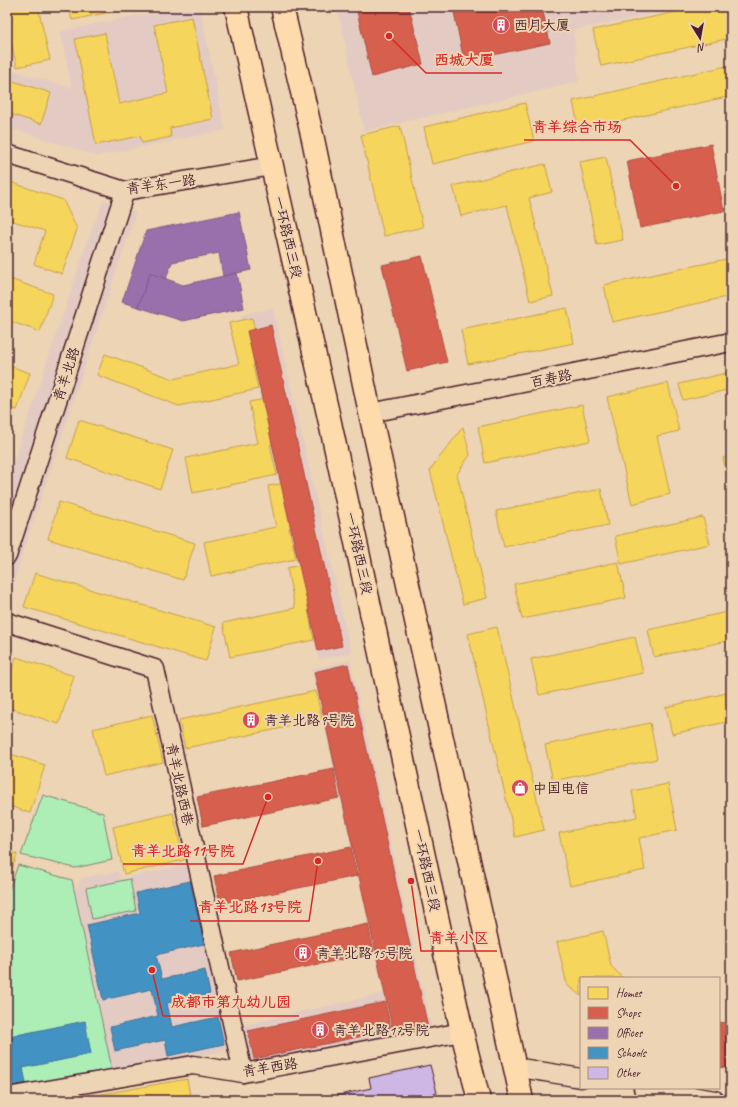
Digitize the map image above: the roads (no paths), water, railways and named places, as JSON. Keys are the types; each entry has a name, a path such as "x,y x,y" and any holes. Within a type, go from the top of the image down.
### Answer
{"main road":[{"name":"一环路西三段","path":"236,7 329,418 462,1032 480,1100"},
{"path":"282,7 313,139 370,413 522,1100"}],"street":[{"name":"青羊东一路","path":"7,154 125,191 272,166"},
{"name":"青羊北路","path":"7,556 125,191"},
{"name":"百寿路","path":"370,413 731,342"},
{"name":"青羊北路西巷","path":"7,622 155,670 243,1073"},
{"name":"青羊西路","path":"7,1097 193,1065 243,1073 462,1032"},
{"path":"515,1067 580,1078"},
{"path":"649,1089 715,1100"}],"place":[{"name":"西月大厦","path":"501,25"},
{"name":"西城大厦","path":"389,36"},
{"name":"青羊综合市场","path":"676,186"},
{"name":"青羊北路9号院","path":"251,720"},
{"name":"中国电信","path":"520,788"},
{"name":"青羊北路11号院","path":"268,797"},
{"name":"青羊北路13号院","path":"318,861"},
{"name":"青羊小区","path":"411,881"},
{"name":"青羊北路15号院","path":"303,953"},
{"name":"成都市第九幼儿园","path":"152,970"},
{"name":"青羊北路17号院","path":"320,1030"}]}
